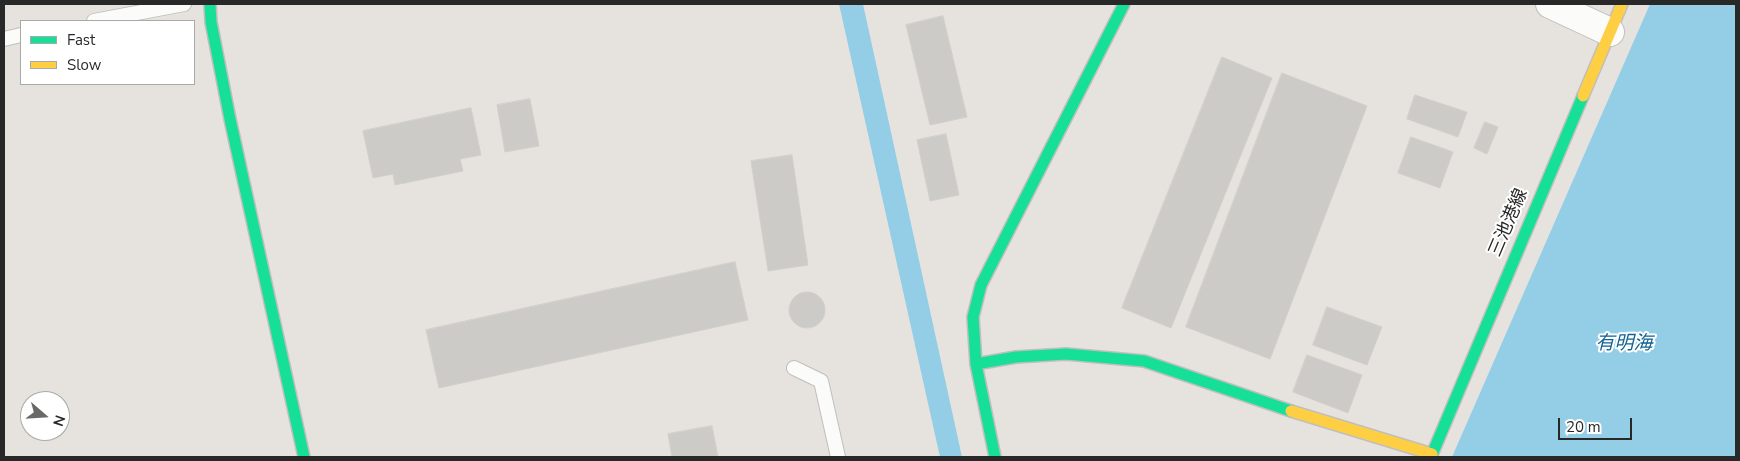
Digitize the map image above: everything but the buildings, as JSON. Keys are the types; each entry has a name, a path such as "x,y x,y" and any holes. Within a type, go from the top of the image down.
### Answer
{"street":[{"path":"210,4 211,22 232,128 304,457"},
{"path":"995,457 976,364 972,317 981,285 1124,4"},
{"path":"1550,4 1610,32"},
{"name":"三池港線","path":"1431,455 1622,4"},
{"path":"976,364 1016,356 1066,354 1144,361 1262,402 1431,455"}],"lane":[{"path":"99,20 184,4"},
{"path":"4,39 20,35"},
{"path":"794,368 821,381 838,457"}],"water":[{"path":"839,4 863,4 962,457 940,457"},
{"name":"有明海","path":"1650,4 1736,4 1736,457 1452,457"}],"traffic: fast":[{"path":"210,4 211,22 230,119 304,457"},
{"path":"995,457 976,364 973,317 981,285 1124,4"},
{"path":"1431,457 1583,96"},
{"path":"976,364 1016,357 1066,354 1144,361 1291,411"}],"traffic: slow":[{"path":"1583,96 1622,4"},
{"path":"1291,411 1432,454"}]}
